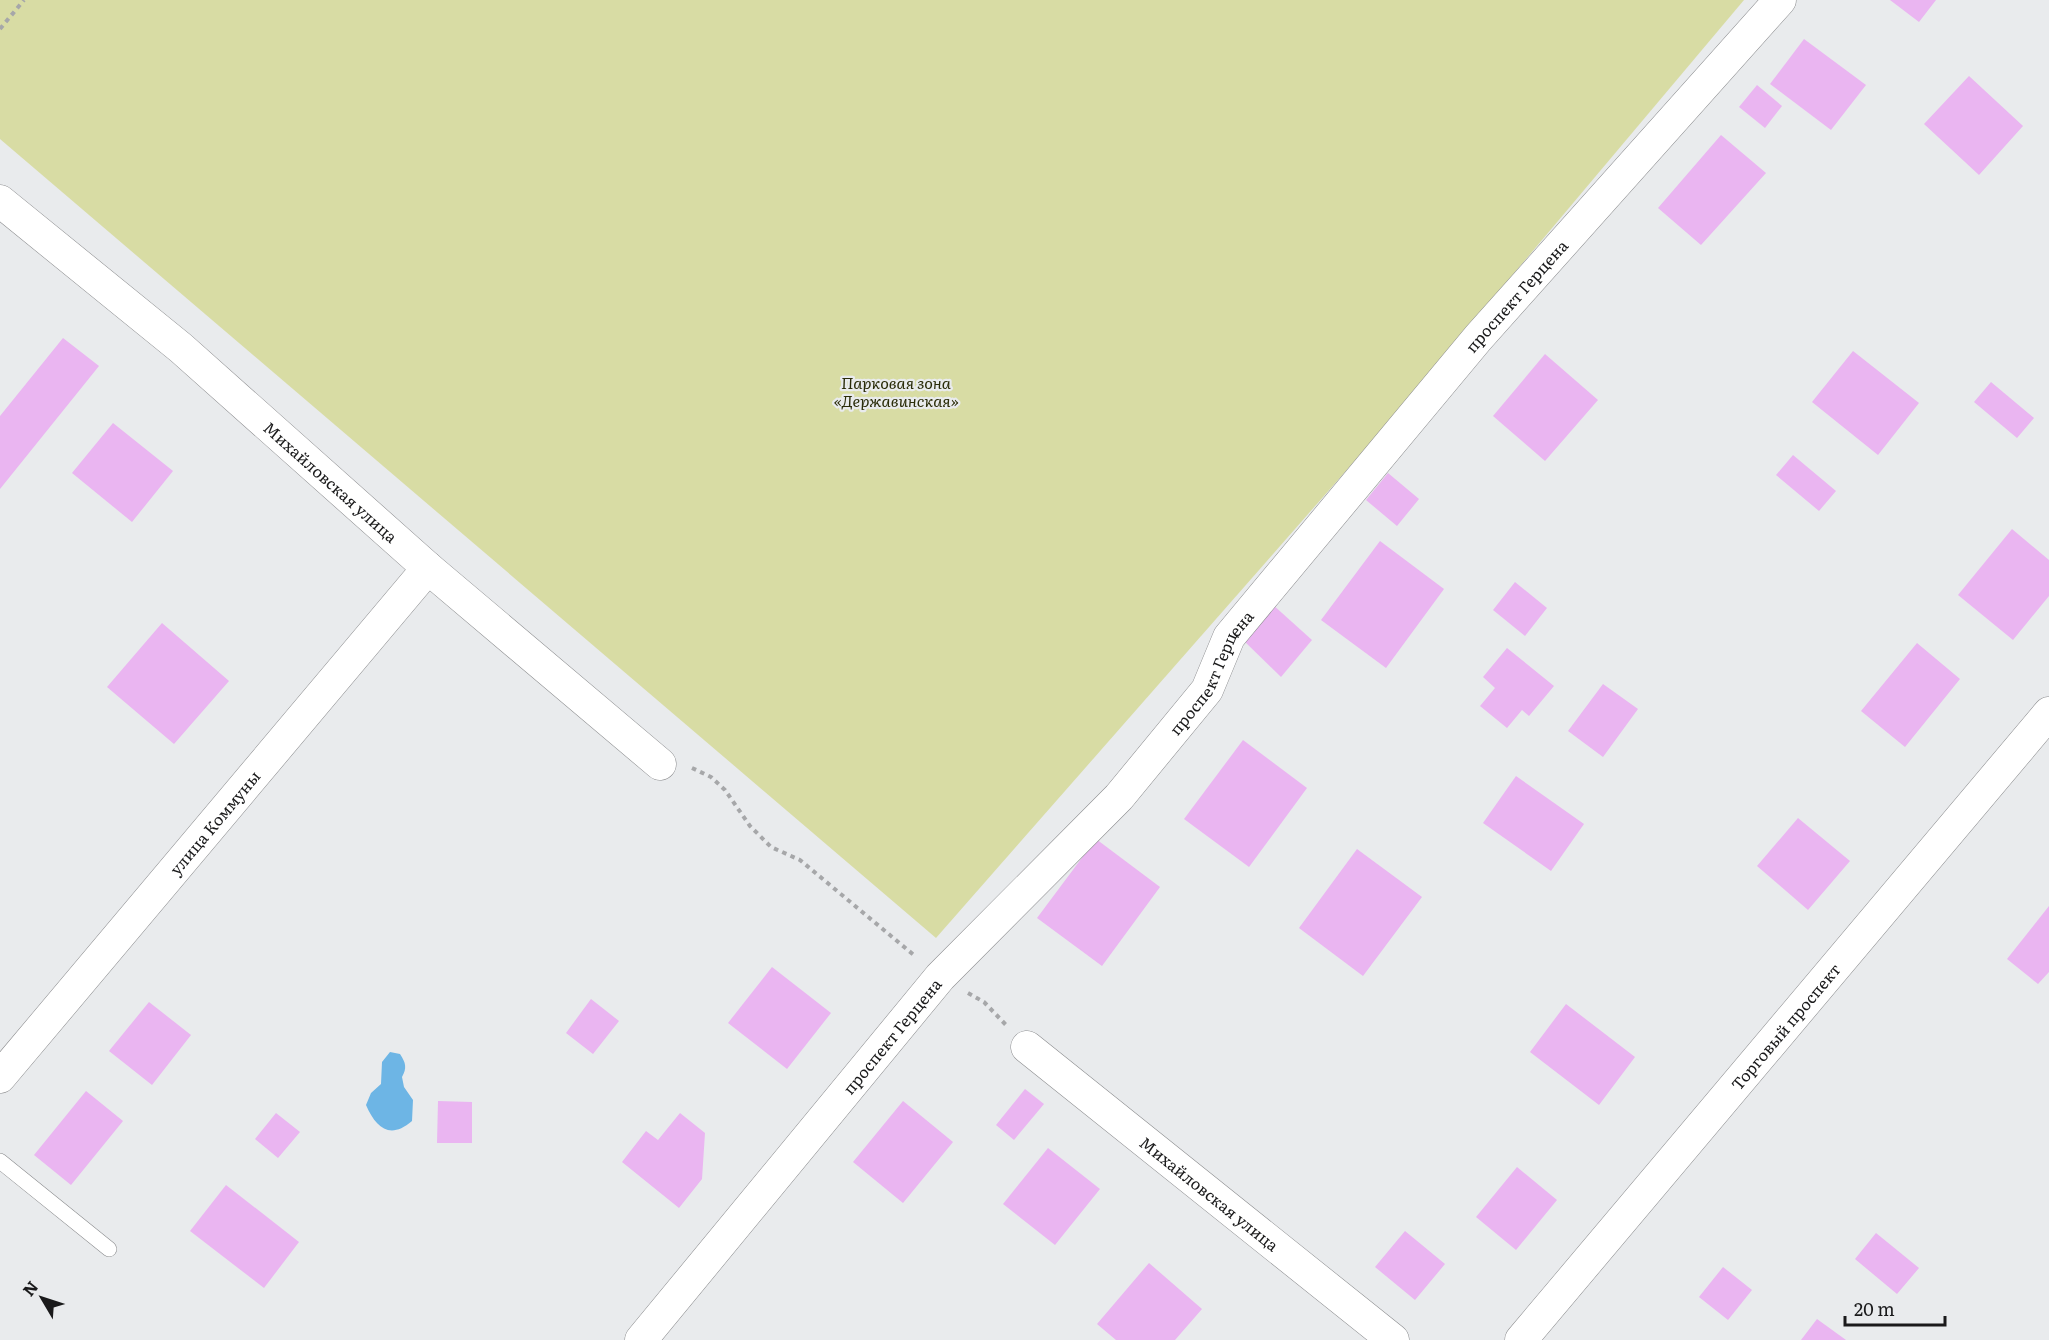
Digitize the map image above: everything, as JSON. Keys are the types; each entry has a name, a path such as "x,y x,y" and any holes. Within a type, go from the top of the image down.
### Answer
{"street":[{"name":"проспект Герцена","path":"640,1340 940,977 1119,797 1207,690 1229,637 1478,338 1780,0"},
{"name":"Михайловская улица","path":"0,201 181,348 428,568 660,764"},
{"name":"улица Коммуны","path":"0,1077 428,568"},
{"name":"Торговый проспект","path":"1521,1340 2049,713"},
{"name":"Михайловская улица","path":"1027,1047 1393,1340"}],"lane":[{"path":"0,1161 109,1249"}],"path":[{"path":"0,29 24,0"},
{"path":"660,764 688,766 711,777 725,790 750,825 771,847 800,860 940,977 984,1002 1027,1047"}],"green space":[{"name":"Парковая зона «Державинская»","path":"0,0 1744,0 1388,423 936,938 0,139"}],"water":[{"path":"390,1052 400,1054 404,1060 405,1068 402,1077 404,1087 413,1100 412,1121 397,1130 385,1129 379,1125 366,1105 371,1093 381,1084 382,1062"}],"building":[{"path":"1890,0 1936,0 1919,22"},
{"path":"1804,39 1866,85 1831,130 1770,84"},
{"path":"1969,76 2023,126 1979,175 1924,124"},
{"path":"1757,85 1782,106 1765,128 1739,107"},
{"path":"1721,135 1766,173 1701,245 1658,208"},
{"path":"63,338 99,366 0,489 0,416"},
{"path":"1853,351 1919,403 1878,455 1812,402"},
{"path":"1545,354 1598,400 1545,461 1493,416"},
{"path":"1991,382 2034,418 2017,438 1974,402"},
{"path":"113,423 173,471 132,522 72,473"},
{"path":"1793,455 1836,491 1819,511 1776,475"},
{"path":"1388,473 1419,499 1397,526 1366,500"},
{"path":"2012,529 2049,560 2049,596 2013,640 1958,595"},
{"path":"1380,541 1444,589 1386,668 1321,620"},
{"path":"1515,582 1547,608 1525,636 1493,610"},
{"path":"1272,604 1312,640 1281,677 1242,639"},
{"path":"162,623 229,681 174,744 107,687"},
{"path":"1917,643 1960,679 1905,747 1861,711"},
{"path":"1507,648 1554,686 1529,716 1522,710 1507,728 1480,706 1495,688 1483,677"},
{"path":"1603,684 1638,709 1603,757 1568,731"},
{"path":"1243,740 1307,788 1249,867 1184,819"},
{"path":"1516,776 1584,824 1551,871 1483,823"},
{"path":"1798,818 1850,861 1808,910 1757,866"},
{"path":"1096,839 1160,887 1102,966 1037,918"},
{"path":"1357,849 1422,897 1363,976 1299,928"},
{"path":"2049,906 2049,972 2038,984 2007,959"},
{"path":"772,967 831,1013 787,1069 728,1023"},
{"path":"591,999 619,1021 593,1054 566,1033"},
{"path":"149,1002 191,1035 152,1085 109,1051"},
{"path":"1566,1004 1635,1057 1599,1105 1530,1052"},
{"path":"1025,1089 1044,1104 1014,1140 996,1125"},
{"path":"86,1091 123,1121 71,1185 34,1155"},
{"path":"438,1101 472,1102 472,1143 437,1143"},
{"path":"903,1101 953,1142 903,1203 853,1162"},
{"path":"276,1113 300,1132 278,1158 255,1139"},
{"path":"680,1113 705,1133 702,1179 679,1208 622,1162 646,1131 658,1140"},
{"path":"1048,1148 1100,1189 1055,1245 1003,1204"},
{"path":"1517,1167 1557,1200 1516,1250 1476,1217"},
{"path":"226,1185 299,1242 264,1288 190,1231"},
{"path":"1405,1231 1445,1264 1415,1300 1375,1267"},
{"path":"1876,1233 1919,1268 1897,1294 1855,1259"},
{"path":"1149,1263 1202,1309 1175,1340 1116,1340 1097,1324"},
{"path":"1723,1267 1752,1290 1728,1320 1699,1297"},
{"path":"1817,1319 1846,1340 1801,1340"}]}
